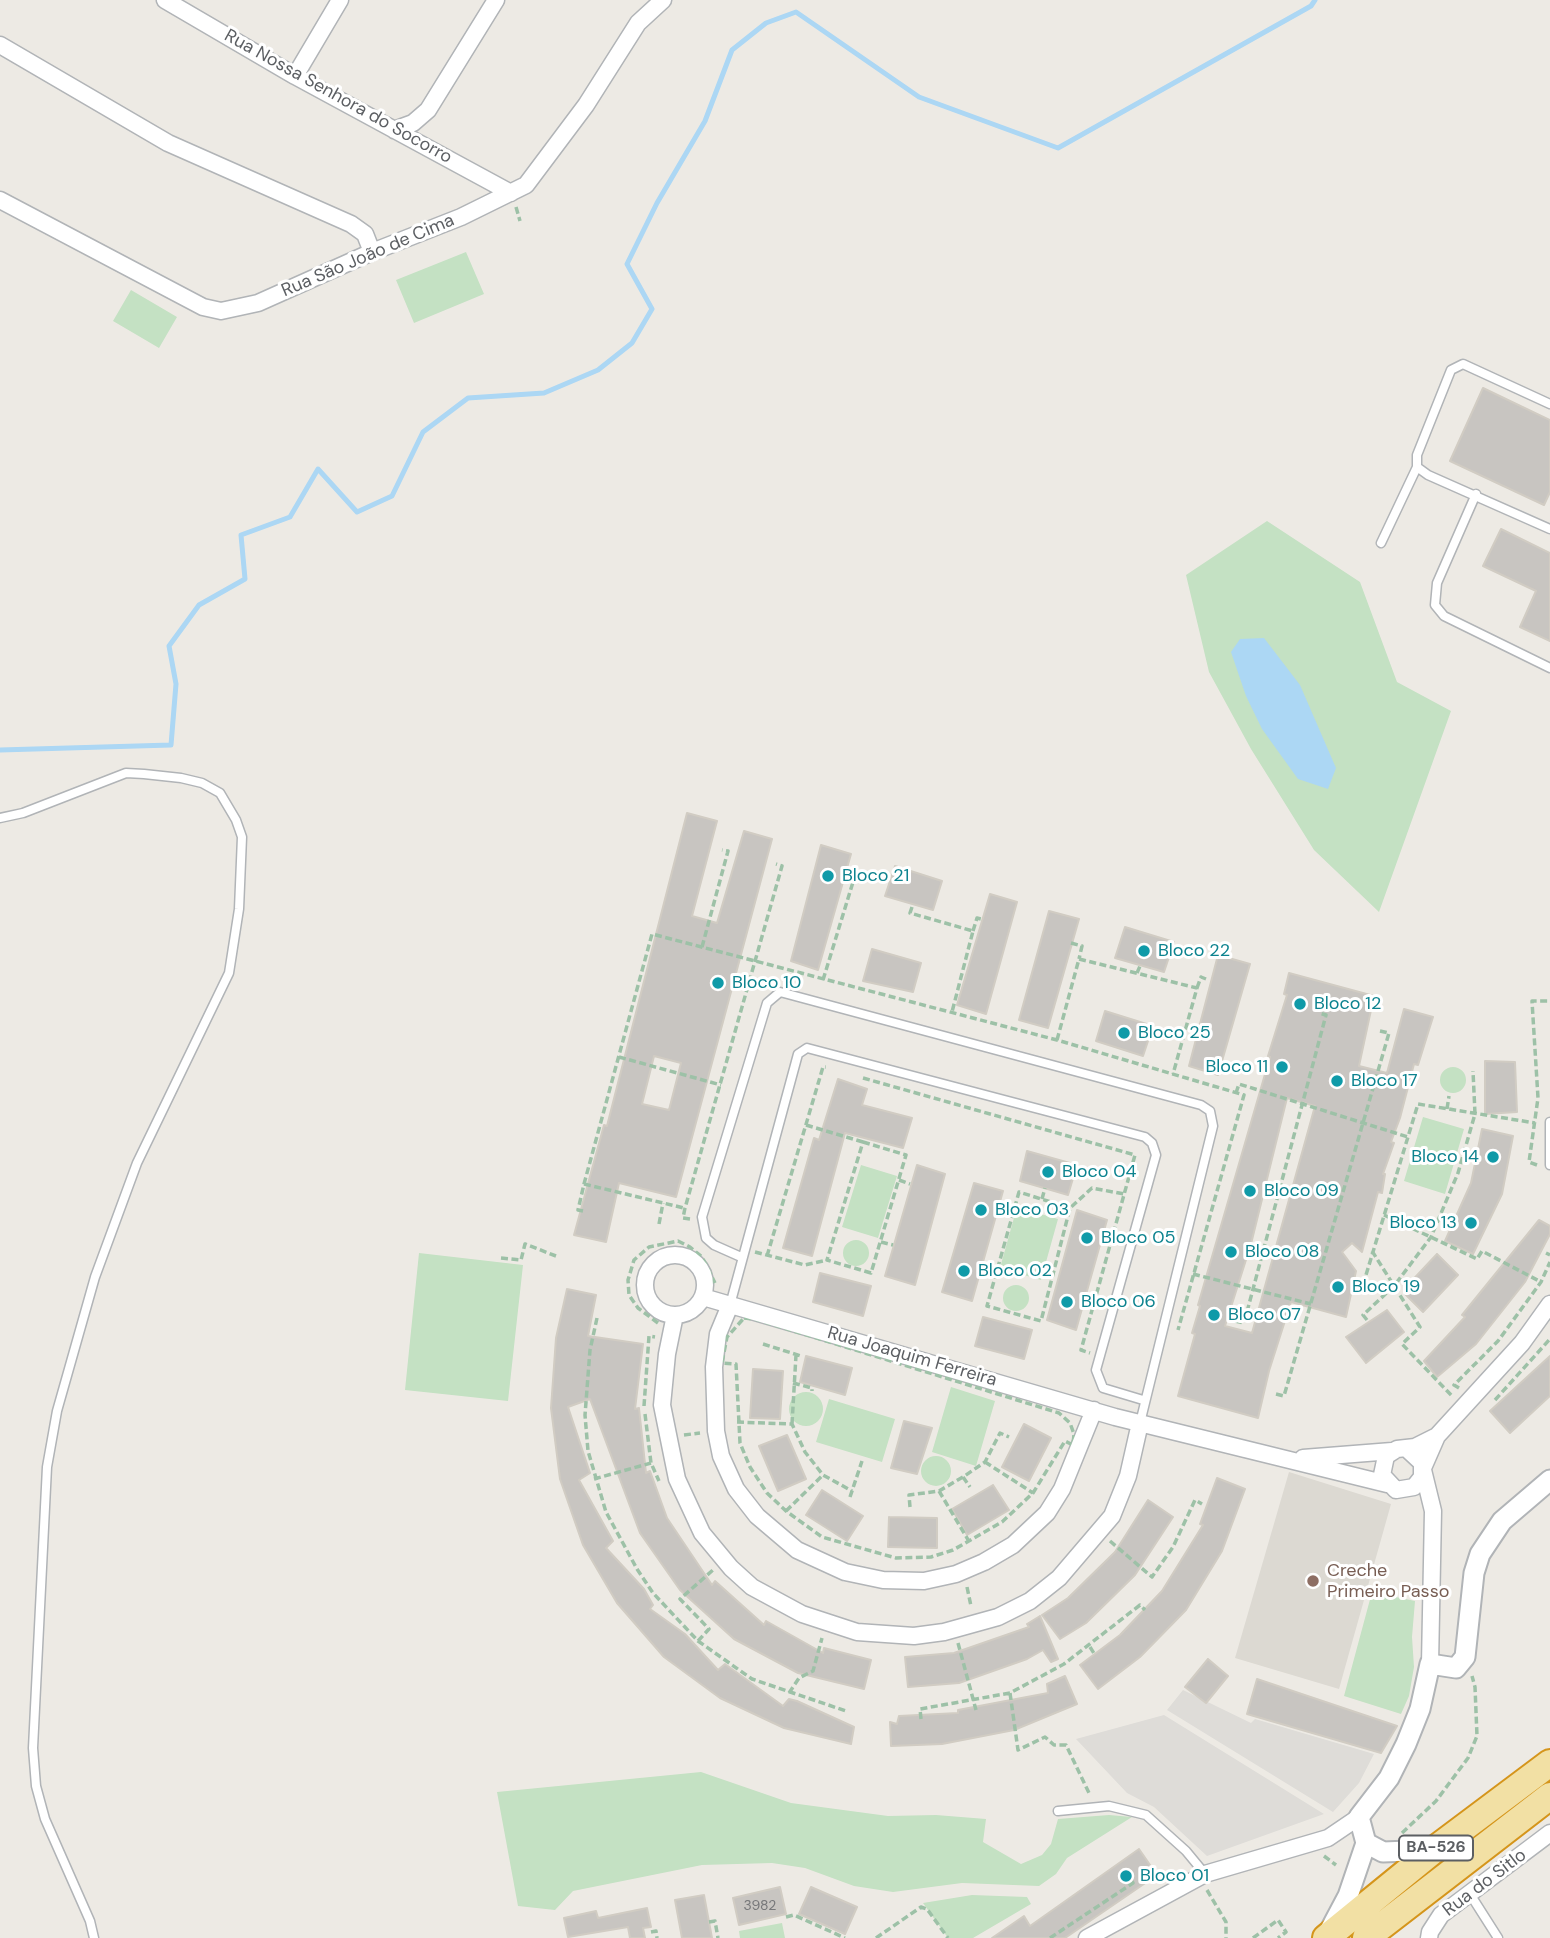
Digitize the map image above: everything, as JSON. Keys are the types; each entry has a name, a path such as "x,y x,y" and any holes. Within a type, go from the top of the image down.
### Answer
{"highway":[{"name":"BA-526","path":"1326,1938 1434,1850 1550,1763"},
{"name":"BA-526","path":"1366,1938 1550,1796"}],"street":[{"name":"Rua Nossa Senhora do Socorro","path":"165,0 295,76 511,193"},
{"path":"295,76 340,0"},
{"path":"394,130 412,123 428,110 496,0"},
{"name":"Rua São João de Cima","path":"0,200 185,299 221,311 258,303 372,252 461,217 526,186 586,105 638,23 663,0"},
{"path":"0,45 168,143 351,224 365,234 372,252"},
{"path":"677,1254 694,1261 705,1278 703,1297 695,1308 675,1315 657,1310 646,1294 646,1275 658,1260 677,1254"},
{"name":"Rua Joaquim Ferreira","path":"703,1297 1140,1423 1387,1484 1428,1502 1433,1511"},
{"name":"Rua Joaquim Ferreira","path":"1405,1490 1419,1482 1437,1436 1522,1343 1550,1304"},
{"path":"730,1305 718,1334 714,1367 714,1406 721,1456 736,1489 757,1516 797,1550 845,1572 883,1580 924,1581 956,1574 1013,1545 1047,1513 1062,1489 1094,1410"},
{"path":"675,1315 667,1354 662,1405 677,1479 702,1533 752,1587 802,1614 847,1629 914,1636 944,1632 998,1617 1030,1601 1067,1570 1112,1516 1128,1476 1140,1423"},
{"name":"Rua Joaquim Ferreira","path":"1290,1459 1400,1450 1437,1436"},
{"path":"1087,1938 1205,1880 1328,1838 1359,1817 1389,1778 1420,1709 1430,1664 1433,1511 1419,1457 1400,1450 1381,1468 1387,1484"},
{"path":"1430,1664 1457,1668 1465,1657 1474,1573 1488,1538 1517,1506 1550,1480"},
{"path":"1359,1817 1374,1847"},
{"name":"Rua do Sitlo","path":"1429,1938 1441,1915 1550,1833"},
{"path":"1374,1847 1434,1850"},
{"path":"1326,1938 1374,1847"}],"lane":[{"path":"1381,542 1417,467 1417,454 1451,370 1463,364 1550,404"},
{"path":"1417,467 1550,529"},
{"path":"1476,494 1437,583 1435,605 1444,616 1550,668"},
{"path":"0,818 23,813 126,773 144,774 202,783 220,793 236,820 242,837 239,909 229,973 137,1163 95,1277 57,1411 47,1467 42,1617 33,1748 36,1786 45,1819 90,1921 94,1938"},
{"path":"741,1257 714,1245 706,1238 702,1217 766,1003 780,992 1201,1105 1210,1111 1213,1126 1143,1400 1140,1423"},
{"path":"730,1305 741,1257 802,1049 1144,1137 1152,1143 1156,1155 1096,1370 1103,1388 1143,1400"},
{"path":"1547,1166 1550,1122"},
{"path":"1058,1811 1109,1806 1146,1815 1186,1851 1205,1880"},
{"path":"1470,1894 1498,1938"}],"path":[{"path":"702,947 728,851 722,850"},
{"path":"695,1220 682,1218 782,866 776,864"},
{"path":"823,980 831,945 852,882 846,881"},
{"path":"912,907 910,913 973,931"},
{"path":"705,912 712,913"},
{"path":"952,1012 963,981 977,918 981,919"},
{"path":"758,928 764,929"},
{"path":"1057,1041 1063,1006 1082,946 1071,943"},
{"path":"1079,959 1197,988"},
{"path":"1138,973 1140,966"},
{"path":"1173,1074 1186,1039 1200,977 1206,979"},
{"path":"889,998 890,992"},
{"path":"1547,1166 1529,1162 1538,1098 1532,1001 1550,1001"},
{"path":"1235,1321 1244,1323 1291,1135 1326,1015 1319,1013"},
{"path":"1276,1394 1284,1396 1334,1215 1389,1033 1380,1031"},
{"path":"619,1057 721,1085"},
{"path":"767,1256 823,1067 836,1070"},
{"path":"1367,1321 1363,1315 1394,1286 1431,1237 1464,1151 1475,1114 1473,1071"},
{"path":"1303,1076 1309,1077"},
{"path":"862,1078 1135,1155 1081,1350 1094,1354 1092,1362"},
{"path":"1236,1093 1239,1084 1408,1137"},
{"path":"1474,1089 1480,1089"},
{"path":"1365,1093 1371,1094"},
{"path":"1447,1109 1449,1096"},
{"path":"1355,1287 1362,1288 1418,1104 1535,1123"},
{"path":"705,1113 712,1115"},
{"path":"751,1251 805,1265 827,1260 871,1272 906,1155 806,1125"},
{"path":"880,1147 882,1139"},
{"path":"827,1260 863,1142"},
{"path":"594,1148 600,1149"},
{"path":"1464,1151 1470,1153"},
{"path":"1348,1154 1353,1156"},
{"path":"1392,1167 1398,1169"},
{"path":"848,1172 853,1174"},
{"path":"688,1174 694,1176"},
{"path":"899,1180 910,1184"},
{"path":"584,1184 685,1208"},
{"path":"1042,1199 1045,1188"},
{"path":"1070,1208 1019,1192 987,1306 1041,1321 1070,1208 1092,1188 1124,1194"},
{"path":"1271,1195 1277,1197"},
{"path":"659,1224 663,1203"},
{"path":"1441,1213 1447,1216"},
{"path":"1006,1215 1012,1217"},
{"path":"1384,1215 1477,1259 1482,1251 1541,1282"},
{"path":"1064,1231 1073,1234"},
{"path":"829,1232 835,1234"},
{"path":"1372,1232 1378,1234"},
{"path":"660,1485 651,1463 643,1398 649,1336 661,1338 662,1331 660,1325 638,1308 629,1295 628,1280 634,1260 649,1247 678,1241 702,1257 719,1290"},
{"path":"881,1242 893,1245"},
{"path":"501,1258 521,1260 525,1244 556,1256"},
{"path":"1372,1251 1420,1327 1402,1344 1455,1400 1462,1390 1454,1385 1512,1321 1541,1282 1550,1262"},
{"path":"1254,1259 1260,1260"},
{"path":"1410,1265 1415,1269"},
{"path":"848,1273 850,1266"},
{"path":"1193,1274 1311,1304"},
{"path":"989,1275 995,1277"},
{"path":"1312,1276 1318,1278"},
{"path":"1048,1294 1055,1297"},
{"path":"1014,1323 1016,1314"},
{"path":"1507,1316 1512,1321"},
{"path":"597,1318 590,1350 585,1415 594,1479 618,1539 636,1569 653,1593 698,1641 752,1679 846,1711"},
{"path":"744,1318 755,1319 1059,1413 1070,1423 1074,1434 1073,1445 1065,1441 1033,1493 1002,1522 970,1543 931,1557 896,1558 822,1538 786,1511 767,1493 750,1467 740,1443 737,1422 736,1364 722,1363 727,1337 744,1318"},
{"path":"1486,1409 1507,1391 1549,1341"},
{"path":"763,1344 801,1356"},
{"path":"796,1355 789,1393 792,1424 805,1452 822,1475 852,1491"},
{"path":"1458,1368 1465,1374"},
{"path":"793,1382 812,1388 812,1391"},
{"path":"737,1422 792,1424"},
{"path":"682,1435 699,1433"},
{"path":"910,1507 909,1495 939,1491 985,1462 1000,1433 1009,1437"},
{"path":"799,1457 805,1452"},
{"path":"850,1497 862,1461"},
{"path":"985,1462 1033,1493"},
{"path":"594,1479 651,1463"},
{"path":"786,1511 822,1475"},
{"path":"963,1477 970,1487"},
{"path":"939,1491 970,1543"},
{"path":"1101,1548 1108,1539 1152,1577 1173,1546 1195,1500 1202,1504"},
{"path":"698,1641 709,1629 680,1599 715,1568"},
{"path":"921,1719 920,1709 1010,1693 1090,1647 1140,1605 1146,1610"},
{"path":"811,1630 834,1638"},
{"path":"789,1693 799,1678 813,1671 823,1636"},
{"path":"967,1637 958,1640 976,1710"},
{"path":"1090,1647 1095,1655"},
{"path":"1374,1847 1436,1801 1468,1758 1477,1736 1475,1687"},
{"path":"1010,1693 1018,1751 1045,1737 1054,1745 1066,1745 1091,1797"},
{"path":"1079,1798 1100,1796"},
{"path":"1050,1938 1133,1883 1130,1879"},
{"path":"1205,1880 1226,1922 1226,1938"},
{"path":"876,1938 918,1908 925,1908 947,1938"},
{"path":"786,1917 794,1915 845,1938"},
{"path":"1254,1938 1278,1920 1286,1932 1278,1938"},
{"path":"709,1922 715,1921 718,1938"},
{"path":"892,1926 896,1932"},
{"path":"651,1932 656,1931 657,1938"}],"shaded area":[{"name":"Creche Primeiro Passo","path":"1289,1472 1391,1504 1339,1689 1235,1658"},
{"path":"1183,1690 1251,1723 1255,1719 1374,1754 1359,1783 1333,1812 1167,1710"},
{"path":"1164,1715 1324,1814 1207,1856 1154,1807 1127,1793 1076,1739"}],"green space":[{"path":"466,252 484,294 414,323 396,280"},
{"path":"131,290 177,317 159,348 113,321"},
{"path":"1267,521 1360,582 1397,682 1451,711 1379,912 1314,850 1251,749 1209,672 1186,575"},
{"path":"1453,1067 1462,1071 1466,1080 1462,1089 1453,1093 1444,1089 1440,1080 1444,1071"},
{"path":"1423,1117 1464,1129 1445,1194 1404,1181"},
{"path":"861,1165 897,1176 878,1238 842,1227"},
{"path":"1017,1207 1058,1219 1041,1280 1000,1268"},
{"path":"856,1240 865,1244 869,1253 865,1262 856,1266 847,1262 843,1253 847,1244"},
{"path":"419,1253 523,1265 508,1401 405,1390"},
{"path":"1016,1285 1026,1288 1029,1298 1026,1308 1016,1311 1006,1308 1003,1298 1006,1288"},
{"path":"951,1387 995,1401 976,1466 932,1452"},
{"path":"806,1392 818,1397 823,1409 818,1421 806,1426 794,1421 789,1409 794,1397"},
{"path":"829,1399 895,1419 882,1462 816,1442"},
{"path":"936,1456 942,1457 950,1465 950,1477 942,1485 936,1486 930,1485 922,1477 921,1471 922,1465 930,1457"},
{"path":"1372,1592 1415,1601 1412,1637 1414,1667 1409,1696 1401,1714 1344,1696"},
{"path":"701,1772 791,1803 888,1816 936,1815 986,1819 983,1842 1021,1864 1042,1855 1051,1844 1058,1819 1109,1815 1132,1817 1067,1858 1056,1874 1039,1886 962,1883 893,1892 854,1886 805,1868 772,1863 702,1865 573,1891 555,1910 518,1906 497,1792"},
{"path":"972,1895 1027,1897 1031,1904 973,1938 948,1938 923,1903"},
{"path":"782,1923 785,1938 740,1938 739,1931"}],"water":[{"path":"1264,638 1300,685 1336,768 1328,789 1298,779 1262,729 1246,696 1231,652 1240,639"}],"building":[{"path":"1483,388 1550,420 1550,492 1544,505 1450,461"},
{"path":"1501,529 1550,553 1550,641 1520,627 1536,591 1483,566"},
{"path":"687,813 717,821 692,916 717,923 744,831 772,839 676,1197 619,1183 606,1242 574,1235 604,1125 607,1126","holes":["654,1056 681,1063 669,1110 642,1104"]},
{"path":"821,845 851,854 818,970 791,961"},
{"path":"895,866 942,881 933,910 885,896"},
{"path":"990,894 1017,902 986,1014 957,1005"},
{"path":"1049,911 1079,919 1048,1028 1019,1020"},
{"name":"Bloco 22","path":"1125,927 1174,942 1164,972 1115,958"},
{"path":"872,949 921,963 913,992 863,981"},
{"path":"1218,955 1250,964 1218,1075 1189,1066"},
{"path":"1289,973 1374,996 1359,1066 1387,1073 1404,1009 1433,1017 1418,1065 1414,1064 1391,1142 1394,1143 1383,1174 1382,1193 1378,1192 1362,1252 1352,1243 1342,1252 1356,1271 1346,1317 1291,1302 1269,1371 1258,1418 1178,1396 1195,1334 1192,1333 1200,1306 1198,1305 1270,1057 1268,1056 1287,995 1284,994","holes":["1287,1098 1315,1106 1252,1333 1225,1326 1251,1244"]},
{"name":"Bloco 25","path":"1105,1011 1153,1026 1143,1056 1096,1041"},
{"path":"1485,1061 1515,1062 1517,1112 1485,1114"},
{"path":"838,1079 867,1089 862,1105 912,1118 903,1148 845,1133 812,1256 783,1248 814,1138 819,1140"},
{"path":"1482,1129 1513,1136 1502,1194 1473,1254 1445,1241 1471,1183"},
{"name":"Bloco 04","path":"1027,1151 1077,1165 1068,1195 1020,1181"},
{"path":"917,1165 945,1174 915,1285 885,1276"},
{"path":"974,1183 1003,1191 972,1301 942,1292"},
{"path":"1077,1210 1107,1220 1076,1330 1047,1320"},
{"path":"1539,1220 1550,1226 1550,1234 1525,1282 1476,1344 1437,1377 1424,1361 1465,1317 1462,1315"},
{"path":"1437,1254 1458,1275 1423,1312 1405,1294 1405,1288"},
{"path":"820,1273 871,1286 863,1316 813,1302"},
{"path":"567,1289 596,1295 588,1336 643,1344 635,1409 639,1408 646,1473 650,1471 667,1518 712,1585 715,1581 764,1625 766,1621 823,1653 824,1648 871,1660 864,1689 798,1673 734,1639 680,1590 640,1533 590,1399 568,1407 590,1473 579,1480 613,1541 606,1548 644,1589 653,1605 650,1609 685,1634 718,1670 725,1664 783,1706 789,1699 797,1701 854,1727 851,1744 784,1728 720,1698 664,1657 617,1603 583,1545 560,1479 551,1408 556,1338"},
{"path":"1387,1310 1404,1332 1366,1363 1346,1337"},
{"path":"983,1317 1032,1330 1024,1359 975,1346"},
{"path":"806,1356 852,1368 845,1395 800,1382"},
{"path":"1550,1356 1550,1396 1510,1433 1490,1411"},
{"path":"753,1369 783,1371 780,1419 750,1418"},
{"path":"904,1421 932,1428 917,1474 891,1468"},
{"path":"1024,1424 1051,1438 1029,1481 1002,1467"},
{"path":"787,1435 806,1479 778,1491 759,1446"},
{"path":"1217,1478 1245,1489 1222,1551 1186,1610 1140,1657 1098,1689 1080,1665 1120,1635 1162,1591 1203,1525 1200,1524"},
{"path":"993,1485 1009,1510 967,1535 952,1509"},
{"path":"822,1490 863,1516 847,1541 806,1515"},
{"path":"1148,1500 1173,1517 1135,1575 1086,1623 1060,1639 1042,1615 1068,1598 1115,1552"},
{"path":"889,1517 937,1518 937,1548 888,1547"},
{"path":"1040,1616 1058,1659 1051,1662 1043,1650 1027,1659 959,1683 908,1687 905,1657 954,1653 1029,1627 1027,1624"},
{"path":"1208,1659 1228,1676 1206,1703 1185,1687"},
{"path":"1065,1676 1077,1704 1014,1730 942,1744 891,1746 890,1722 897,1724 899,1716 958,1713 958,1710 1048,1693 1047,1684"},
{"path":"1257,1679 1397,1726 1381,1753 1247,1714"},
{"path":"1139,1849 1157,1875 1065,1938 992,1938 1024,1916 1030,1926"},
{"path":"780,1887 786,1914 739,1925 733,1898"},
{"path":"811,1887 857,1907 845,1934 799,1914"},
{"path":"704,1895 712,1938 682,1938 675,1900"},
{"path":"647,1908 651,1927 643,1928 645,1938 630,1938 628,1927 568,1937 564,1918 596,1911 598,1918"}],"waterway":[{"path":"0,750 171,745 176,684 169,646 199,605 245,579 241,535 290,517 318,469 357,512 392,496 423,432 468,398 544,393 598,370 632,343 652,309 627,264 657,203 705,121 732,50 766,23 796,12 919,97 1058,148 1311,6 1315,0"}],"place":[{"name":"Bloco 21","path":"828,876"},
{"name":"Bloco 22","path":"1144,951"},
{"name":"Bloco 10","path":"718,983"},
{"name":"Bloco 12","path":"1300,1004"},
{"name":"Bloco 25","path":"1124,1033"},
{"name":"Bloco 11","path":"1282,1067"},
{"name":"Bloco 17","path":"1337,1081"},
{"name":"Bloco 14","path":"1493,1157"},
{"name":"Bloco 04","path":"1048,1172"},
{"name":"Bloco 09","path":"1250,1191"},
{"name":"Bloco 03","path":"981,1210"},
{"name":"Bloco 13","path":"1471,1223"},
{"name":"Bloco 05","path":"1087,1238"},
{"name":"Bloco 08","path":"1231,1252"},
{"name":"Bloco 02","path":"964,1271"},
{"name":"Bloco 19","path":"1338,1287"},
{"name":"Bloco 06","path":"1067,1302"},
{"name":"Bloco 07","path":"1214,1315"},
{"name":"Creche Primeiro Passo","path":"1313,1581"},
{"name":"Bloco 01","path":"1126,1876"}]}
